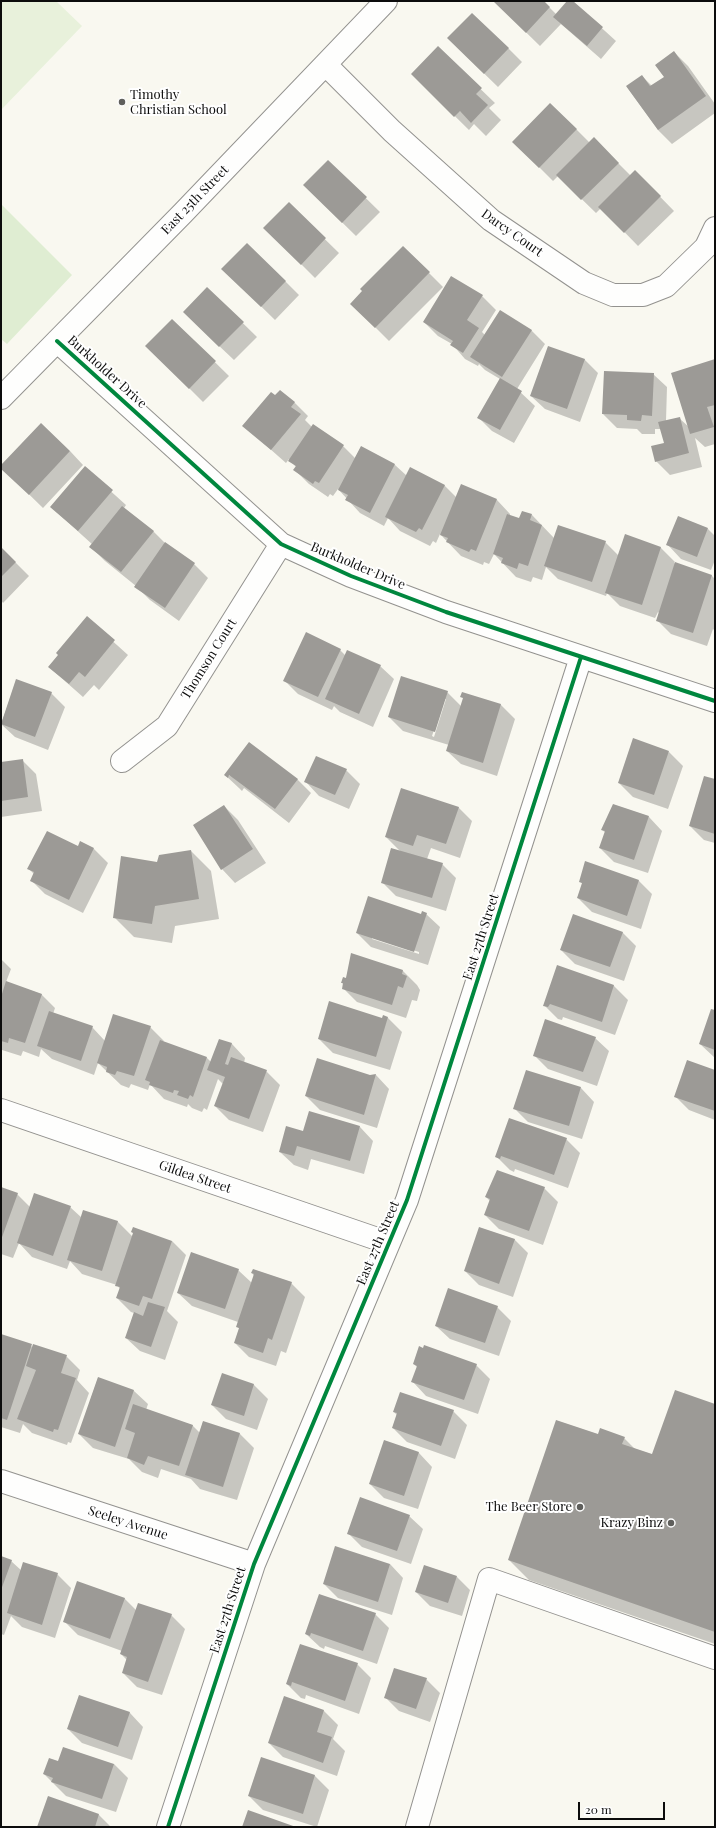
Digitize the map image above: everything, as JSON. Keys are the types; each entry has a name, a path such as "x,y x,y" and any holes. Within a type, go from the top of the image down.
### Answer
{"street":[{"name":"East 25th Street","path":"1,398 326,65 386,1"},
{"name":"Darcy Court","path":"326,65 392,131 491,220 584,283 613,295 643,295 666,286 706,247 715,228"},
{"name":"Burkholder Drive","path":"57,341 281,544 351,576 446,612 715,701"},
{"name":"Thomson Court","path":"122,761 167,726 281,544"},
{"name":"East 27th Street","path":"168,1827 254,1564 408,1200 581,657"},
{"name":"Gildea Street","path":"1,1110 389,1244"},
{"name":"Seeley Avenue","path":"1,1481 254,1564"},
{"path":"417,1827 489,1579 715,1658"}],"green space":[{"path":"1,1 56,1 82,26 1,110"},
{"path":"1,204 72,275 7,344 1,339"}],"building":[{"path":"493,1 544,1 550,7 526,33"},
{"path":"567,1 573,1 603,27 587,46 553,17"},
{"path":"472,13 509,48 484,74 447,38"},
{"path":"438,46 482,88 476,94 488,105 471,123 460,111 454,117 411,74"},
{"path":"674,51 706,96 658,130 626,86 642,75 650,86 664,77 655,65"},
{"path":"550,103 577,129 539,168 512,142"},
{"path":"594,137 619,163 581,200 556,175"},
{"path":"328,160 367,197 342,223 303,185"},
{"path":"635,170 661,196 624,233 598,207"},
{"path":"289,202 326,238 301,265 263,228"},
{"path":"247,243 286,281 261,307 221,269"},
{"path":"403,246 430,272 375,328 350,304 362,291 360,289"},
{"path":"451,276 483,295 467,320 479,328 463,353 450,345 453,341 423,322"},
{"path":"207,287 244,322 219,347 183,312"},
{"path":"500,310 532,330 502,377 470,357"},
{"path":"172,319 216,361 189,389 145,346"},
{"path":"548,346 585,359 567,409 530,396"},
{"path":"715,359 715,405 707,407 714,427 690,434 671,373"},
{"path":"604,371 654,373 652,416 642,415 641,421 627,420 627,415 602,414"},
{"path":"500,378 522,391 500,430 477,418"},
{"path":"280,390 295,402 291,407 301,414 271,450 242,426 271,392 275,395"},
{"path":"680,417 689,453 655,462 651,446 664,443 658,422"},
{"path":"41,423 70,451 29,495 1,469 1,465"},
{"path":"313,424 344,445 319,483 315,481 313,484 293,470 296,466 288,461"},
{"path":"361,446 395,464 370,513 345,500 348,495 338,490"},
{"path":"85,466 113,490 78,531 50,507"},
{"path":"410,467 445,485 422,530 419,528 416,532 385,517"},
{"path":"461,484 497,499 476,551 471,549 469,552 446,542 448,538 440,535"},
{"path":"122,506 154,531 121,572 89,547"},
{"path":"522,511 532,514 530,520 542,525 528,566 519,563 517,569 501,563 503,558 493,554 507,514 519,518"},
{"path":"678,516 708,528 697,557 666,545"},
{"path":"558,525 606,541 592,582 544,566"},
{"path":"625,534 661,547 642,605 605,593"},
{"path":"165,542 195,563 165,608 134,587"},
{"path":"1,547 16,562 1,577"},
{"path":"675,562 712,575 693,633 656,621"},
{"path":"87,616 115,640 85,677 79,672 69,684 48,667 58,655 56,653"},
{"path":"306,632 341,649 318,697 283,681"},
{"path":"347,650 381,665 359,714 325,699"},
{"path":"401,676 448,691 435,732 388,717"},
{"path":"16,679 52,692 35,737 1,724"},
{"path":"462,692 501,704 483,763 446,751 463,698 460,697"},
{"path":"633,738 669,751 654,795 618,783"},
{"path":"249,742 298,779 275,809 229,775 228,778 224,775"},
{"path":"316,756 347,769 335,795 304,782"},
{"path":"23,759 28,797 1,801 1,762"},
{"path":"704,776 715,779 715,834 689,826"},
{"path":"401,788 459,807 446,844 417,835 413,846 385,837"},
{"path":"613,804 649,816 634,860 599,848 605,831 601,830"},
{"path":"224,805 253,849 221,870 193,825"},
{"path":"47,831 78,846 80,841 94,848 69,900 30,881 34,872 27,869"},
{"path":"391,848 443,863 432,898 381,883"},
{"path":"191,850 199,899 155,906 152,924 113,918 121,856 157,862 159,855"},
{"path":"585,861 639,880 627,916 577,898 582,883 579,882"},
{"path":"368,896 421,914 422,911 427,913 414,952 356,933"},
{"path":"573,914 623,932 610,967 560,950"},
{"path":"351,953 403,970 402,974 407,976 403,988 398,986 392,1005 342,989 343,983 341,983 343,977 346,978"},
{"path":"557,965 614,985 602,1022 550,1004 548,1007 543,1006"},
{"path":"6,981 42,994 25,1043 9,1038 8,1043 1,1041 1,997"},
{"path":"329,1001 382,1018 383,1015 388,1017 376,1057 318,1039"},
{"path":"711,1009 715,1010 715,1050 699,1044"},
{"path":"49,1011 93,1026 81,1061 37,1046"},
{"path":"113,1014 151,1026 134,1076 117,1071 115,1075 106,1072 107,1067 97,1063"},
{"path":"545,1019 596,1037 583,1072 533,1056"},
{"path":"219,1039 232,1043 225,1064 228,1065 231,1057 267,1070 249,1119 214,1106 225,1077 207,1070"},
{"path":"160,1040 207,1057 193,1097 190,1095 188,1099 177,1095 179,1091 174,1090 173,1093 149,1085 150,1082 145,1080"},
{"path":"317,1058 370,1075 376,1074 364,1115 305,1096"},
{"path":"687,1060 715,1070 715,1111 674,1097"},
{"path":"526,1070 581,1087 569,1126 513,1109"},
{"path":"309,1111 360,1126 350,1161 297,1146 294,1156 279,1152 286,1126 303,1131"},
{"path":"509,1118 567,1138 554,1175 501,1156 500,1159 495,1157"},
{"path":"497,1170 545,1187 529,1231 484,1215 490,1199 485,1197"},
{"path":"1,1187 18,1193 1,1240"},
{"path":"34,1193 71,1206 53,1256 17,1243"},
{"path":"83,1210 118,1221 102,1271 67,1260"},
{"path":"133,1227 172,1241 152,1299 143,1296 139,1306 116,1298 120,1287 115,1286 133,1233 131,1232"},
{"path":"479,1227 515,1239 499,1284 464,1271"},
{"path":"191,1252 239,1269 225,1309 177,1293"},
{"path":"253,1269 292,1282 272,1340 268,1338 263,1353 234,1343 239,1328 236,1327 254,1274 251,1273"},
{"path":"448,1288 498,1306 485,1343 435,1326"},
{"path":"148,1302 165,1307 151,1347 125,1338 134,1312 143,1316"},
{"path":"1,1334 32,1344 7,1420 1,1418"},
{"path":"33,1344 67,1355 61,1373 76,1378 58,1430 54,1429 53,1432 17,1419 36,1370 26,1366"},
{"path":"424,1345 477,1364 464,1400 411,1382 417,1366 413,1364 419,1346 423,1348"},
{"path":"222,1373 254,1384 244,1416 211,1405"},
{"path":"98,1377 134,1390 115,1447 78,1434"},
{"path":"675,1390 715,1404 715,1632 508,1560 556,1420 598,1434 600,1428 625,1437 622,1444 652,1454"},
{"path":"400,1392 454,1410 441,1446 392,1428 397,1413 393,1412"},
{"path":"133,1404 193,1425 179,1466 148,1456 144,1465 127,1458 135,1433 125,1429"},
{"path":"203,1421 240,1433 223,1487 185,1475"},
{"path":"384,1440 419,1452 404,1496 369,1484"},
{"path":"360,1497 410,1515 397,1551 347,1534"},
{"path":"335,1546 390,1564 378,1602 323,1584"},
{"path":"1,1556 12,1560 1,1590"},
{"path":"23,1562 58,1573 42,1625 7,1613"},
{"path":"424,1565 457,1576 448,1603 415,1592"},
{"path":"77,1581 125,1598 110,1639 63,1622"},
{"path":"319,1594 376,1613 363,1651 311,1633 310,1636 305,1634"},
{"path":"138,1603 172,1614 148,1682 122,1673 127,1657 120,1654"},
{"path":"300,1644 358,1663 345,1701 292,1682 291,1686 286,1684"},
{"path":"394,1668 427,1678 416,1709 384,1698"},
{"path":"79,1695 130,1712 118,1747 67,1729"},
{"path":"284,1696 324,1710 317,1732 332,1737 323,1763 268,1743"},
{"path":"63,1747 114,1764 102,1799 51,1782 53,1778 43,1774 49,1758 58,1761"},
{"path":"261,1757 315,1775 303,1814 248,1796"},
{"path":"48,1796 99,1814 95,1827 37,1827"},
{"path":"248,1810 296,1827 242,1827"}],"cycle path":[{"path":"57,341 281,544 351,576 446,612 715,701"},
{"path":"168,1827 254,1564 407,1200 581,657"}],"place":[{"name":"Timothy Christian School","path":"122,102"},
{"name":"The Beer Store","path":"580,1507"},
{"name":"Krazy Binz","path":"671,1523"}]}
